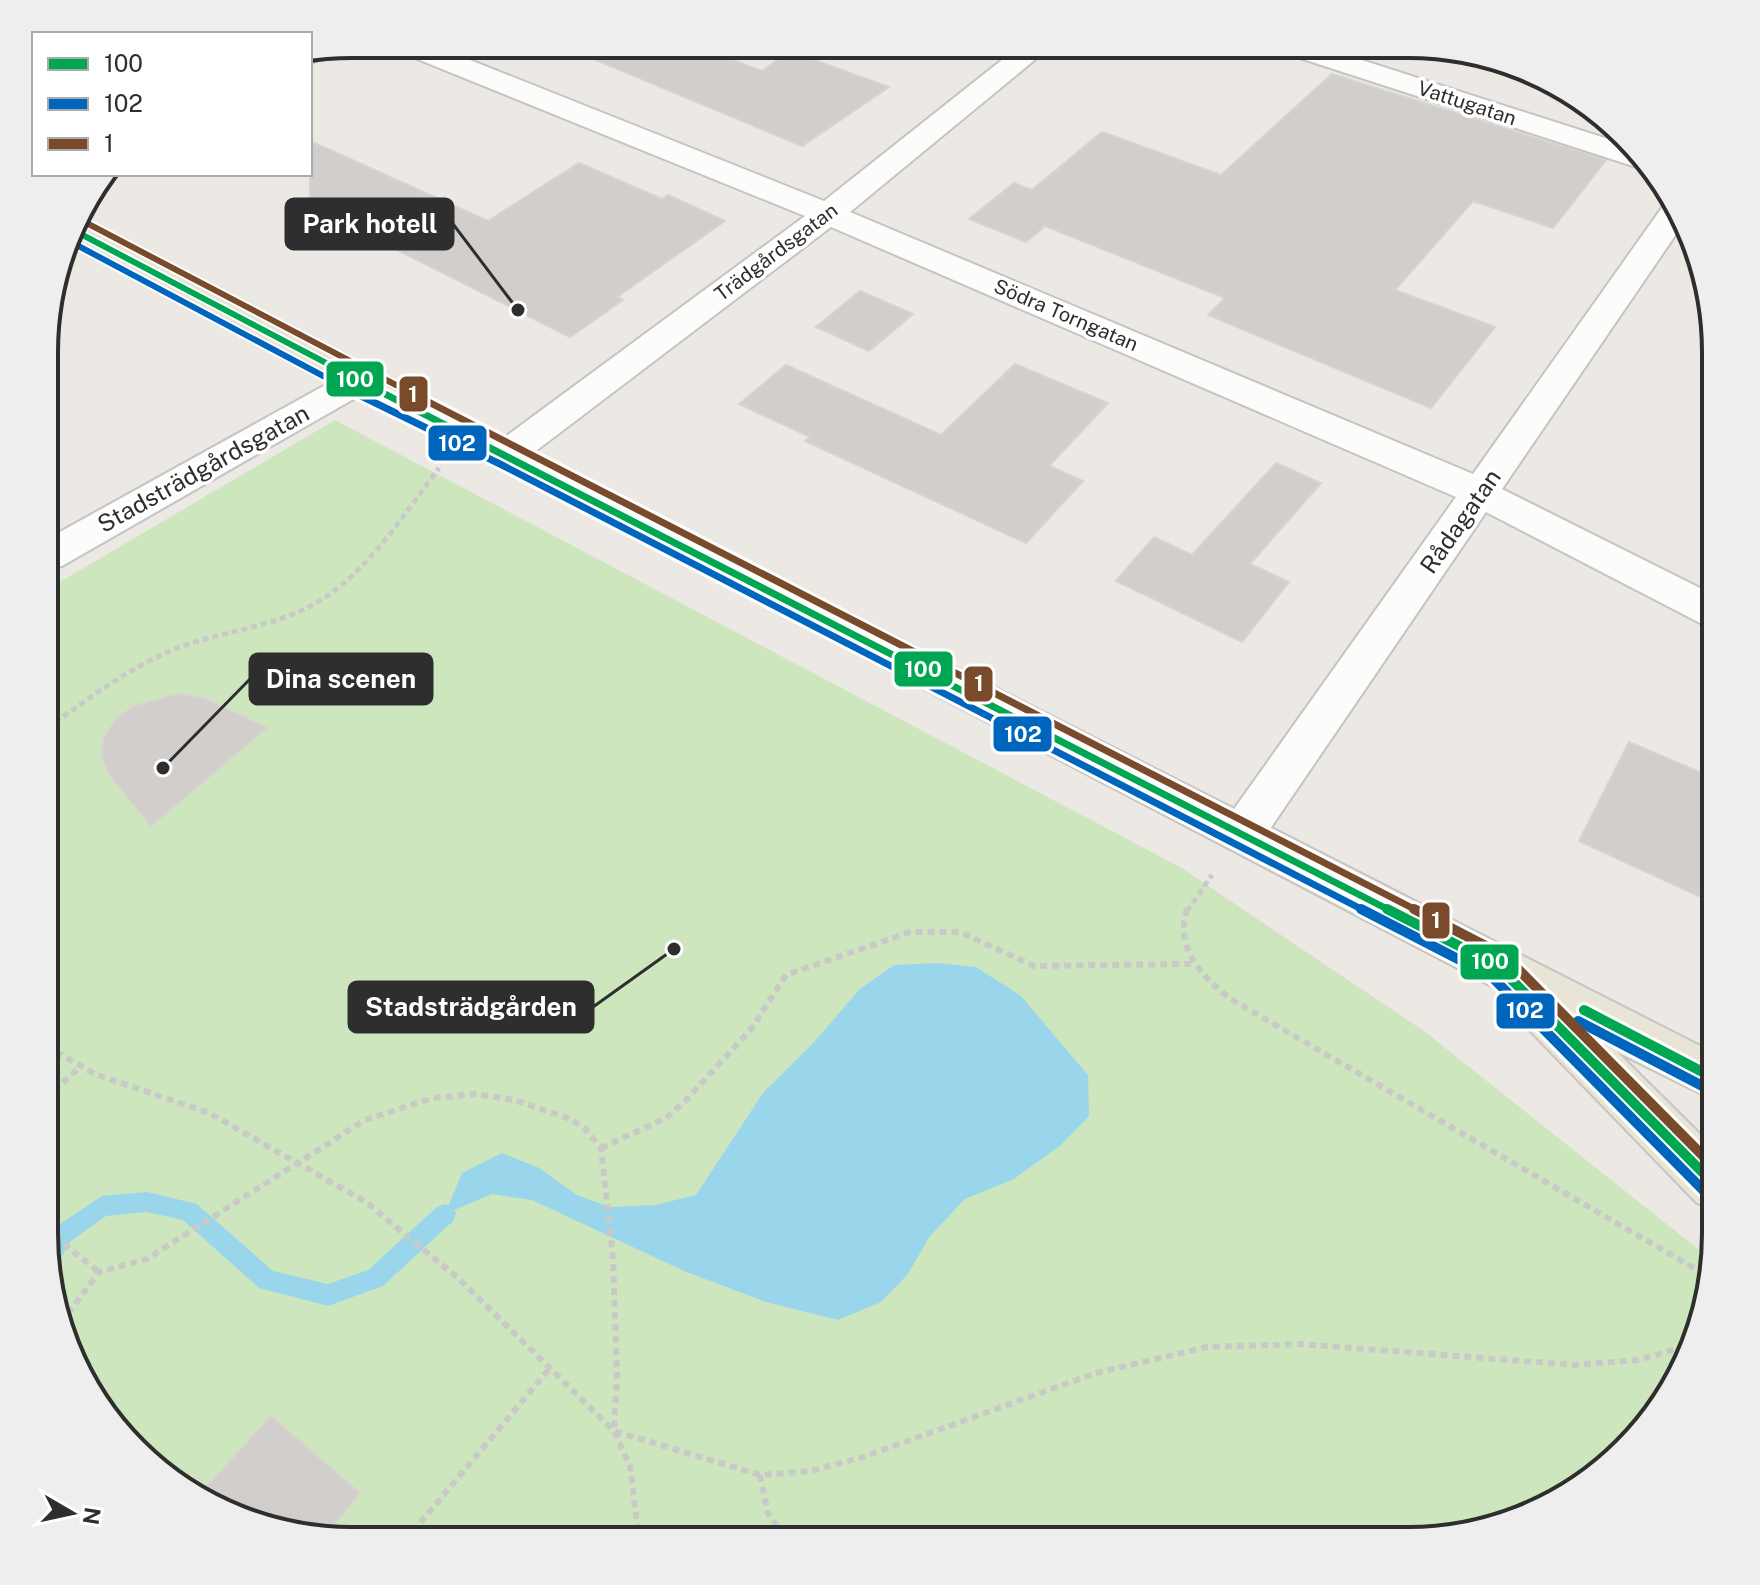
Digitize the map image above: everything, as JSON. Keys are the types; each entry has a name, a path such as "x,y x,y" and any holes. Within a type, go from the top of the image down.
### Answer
{"main road":[{"path":"82,235 359,381 1243,832 1702,1072"},
{"path":"1498,966 1702,1172"}],"street":[{"name":"Södra Torngatan","path":"440,58 828,214 1446,476 1702,607"},
{"name":"Trädgårdsgatan","path":"507,454 828,214 1023,58"},
{"name":"Vattugatan","path":"1328,58 1625,154"},
{"name":"Rådagatan","path":"1243,832 1670,219"},
{"name":"Stadsträdgårdsgatan","path":"58,550 359,381"}],"path":[{"path":"58,720 168,652 286,617 327,596 370,557 392,531 442,464 458,429"},
{"path":"1243,832 1187,910 1185,945 1192,964 1208,981 1252,1015 1699,1271"},
{"path":"601,1148 666,1118 686,1100 752,1028 786,975 910,932 960,932 1034,966 1192,964"},
{"path":"58,1053 95,1074 209,1113 366,1202 459,1279 614,1431 630,1466 637,1527"},
{"path":"58,1087 81,1066"},
{"path":"69,1312 99,1272 147,1259 365,1120 412,1103 457,1095 495,1097 551,1110 585,1129 601,1148 613,1258 617,1374 614,1431"},
{"path":"58,1239 99,1272"},
{"path":"614,1431 760,1475 811,1471 863,1457 1096,1373 1207,1347 1300,1344 1575,1365 1638,1360 1679,1348"},
{"path":"417,1527 550,1368"},
{"path":"760,1475 768,1514 776,1527"}],"green space":[{"path":"335,420 1180,867 1424,1031 1701,1251 1692,1309 1672,1363 1641,1412 1616,1441 1555,1488 1521,1505 1484,1517 1427,1526 352,1527 276,1517 222,1497 158,1454 119,1412 97,1380 80,1346 64,1291 58,1233 58,583"}],"water":[{"path":"938,963 976,967 1021,996 1088,1075 1089,1116 1061,1145 1014,1179 965,1199 930,1236 908,1274 881,1302 838,1320 766,1302 684,1271 532,1200 492,1194 445,1214 462,1173 502,1153 539,1168 577,1195 610,1207 655,1205 696,1195 763,1093 814,1042 860,989 894,965"}],"building":[{"path":"591,58 727,58 762,71 780,58 809,58 889,87 802,146"},
{"path":"1332,74 1606,160 1553,228 1473,201 1395,290 1495,327 1431,408 1208,315 1225,298 1045,226 1026,242 969,219 1014,183 1032,190 1102,132 1221,175"},
{"path":"312,142 488,221 579,163 662,199 668,195 725,221 617,297 623,300 570,337 310,206"},
{"path":"860,291 913,314 869,351 816,327"},
{"path":"1015,364 1108,403 1049,466 1083,481 1026,543 805,441 810,437 739,404 786,365 941,435"},
{"path":"1276,463 1321,483 1250,564 1289,582 1242,642 1116,581 1154,537 1192,555"},
{"path":"178,694 204,698 267,728 151,826 111,777 102,758 103,739 116,719 134,706"},
{"path":"1629,742 1702,773 1702,898 1579,841"},
{"path":"271,1416 360,1493 333,1526 276,1517 239,1505 205,1488"}],"waterway":[{"path":"58,1241 62,1235 102,1206 147,1202 189,1211 267,1280 328,1295 375,1278 445,1214"}],"transit line":[{"name":"1","path":"87,223 364,370 513,443 1505,956 1702,1155"},
{"name":"100","path":"82,235 359,381 507,454 1498,966 1702,1172"},
{"name":"102","path":"78,246 353,392 502,465 1491,976 1702,1189"},
{"name":"100","path":"1584,1010 1702,1072"},
{"name":"102","path":"1578,1021 1702,1086"}],"place":[{"name":"Park hotell","path":"518,310"},
{"name":"Dina scenen","path":"163,768"},
{"name":"Stadsträdgården","path":"674,949"}]}
